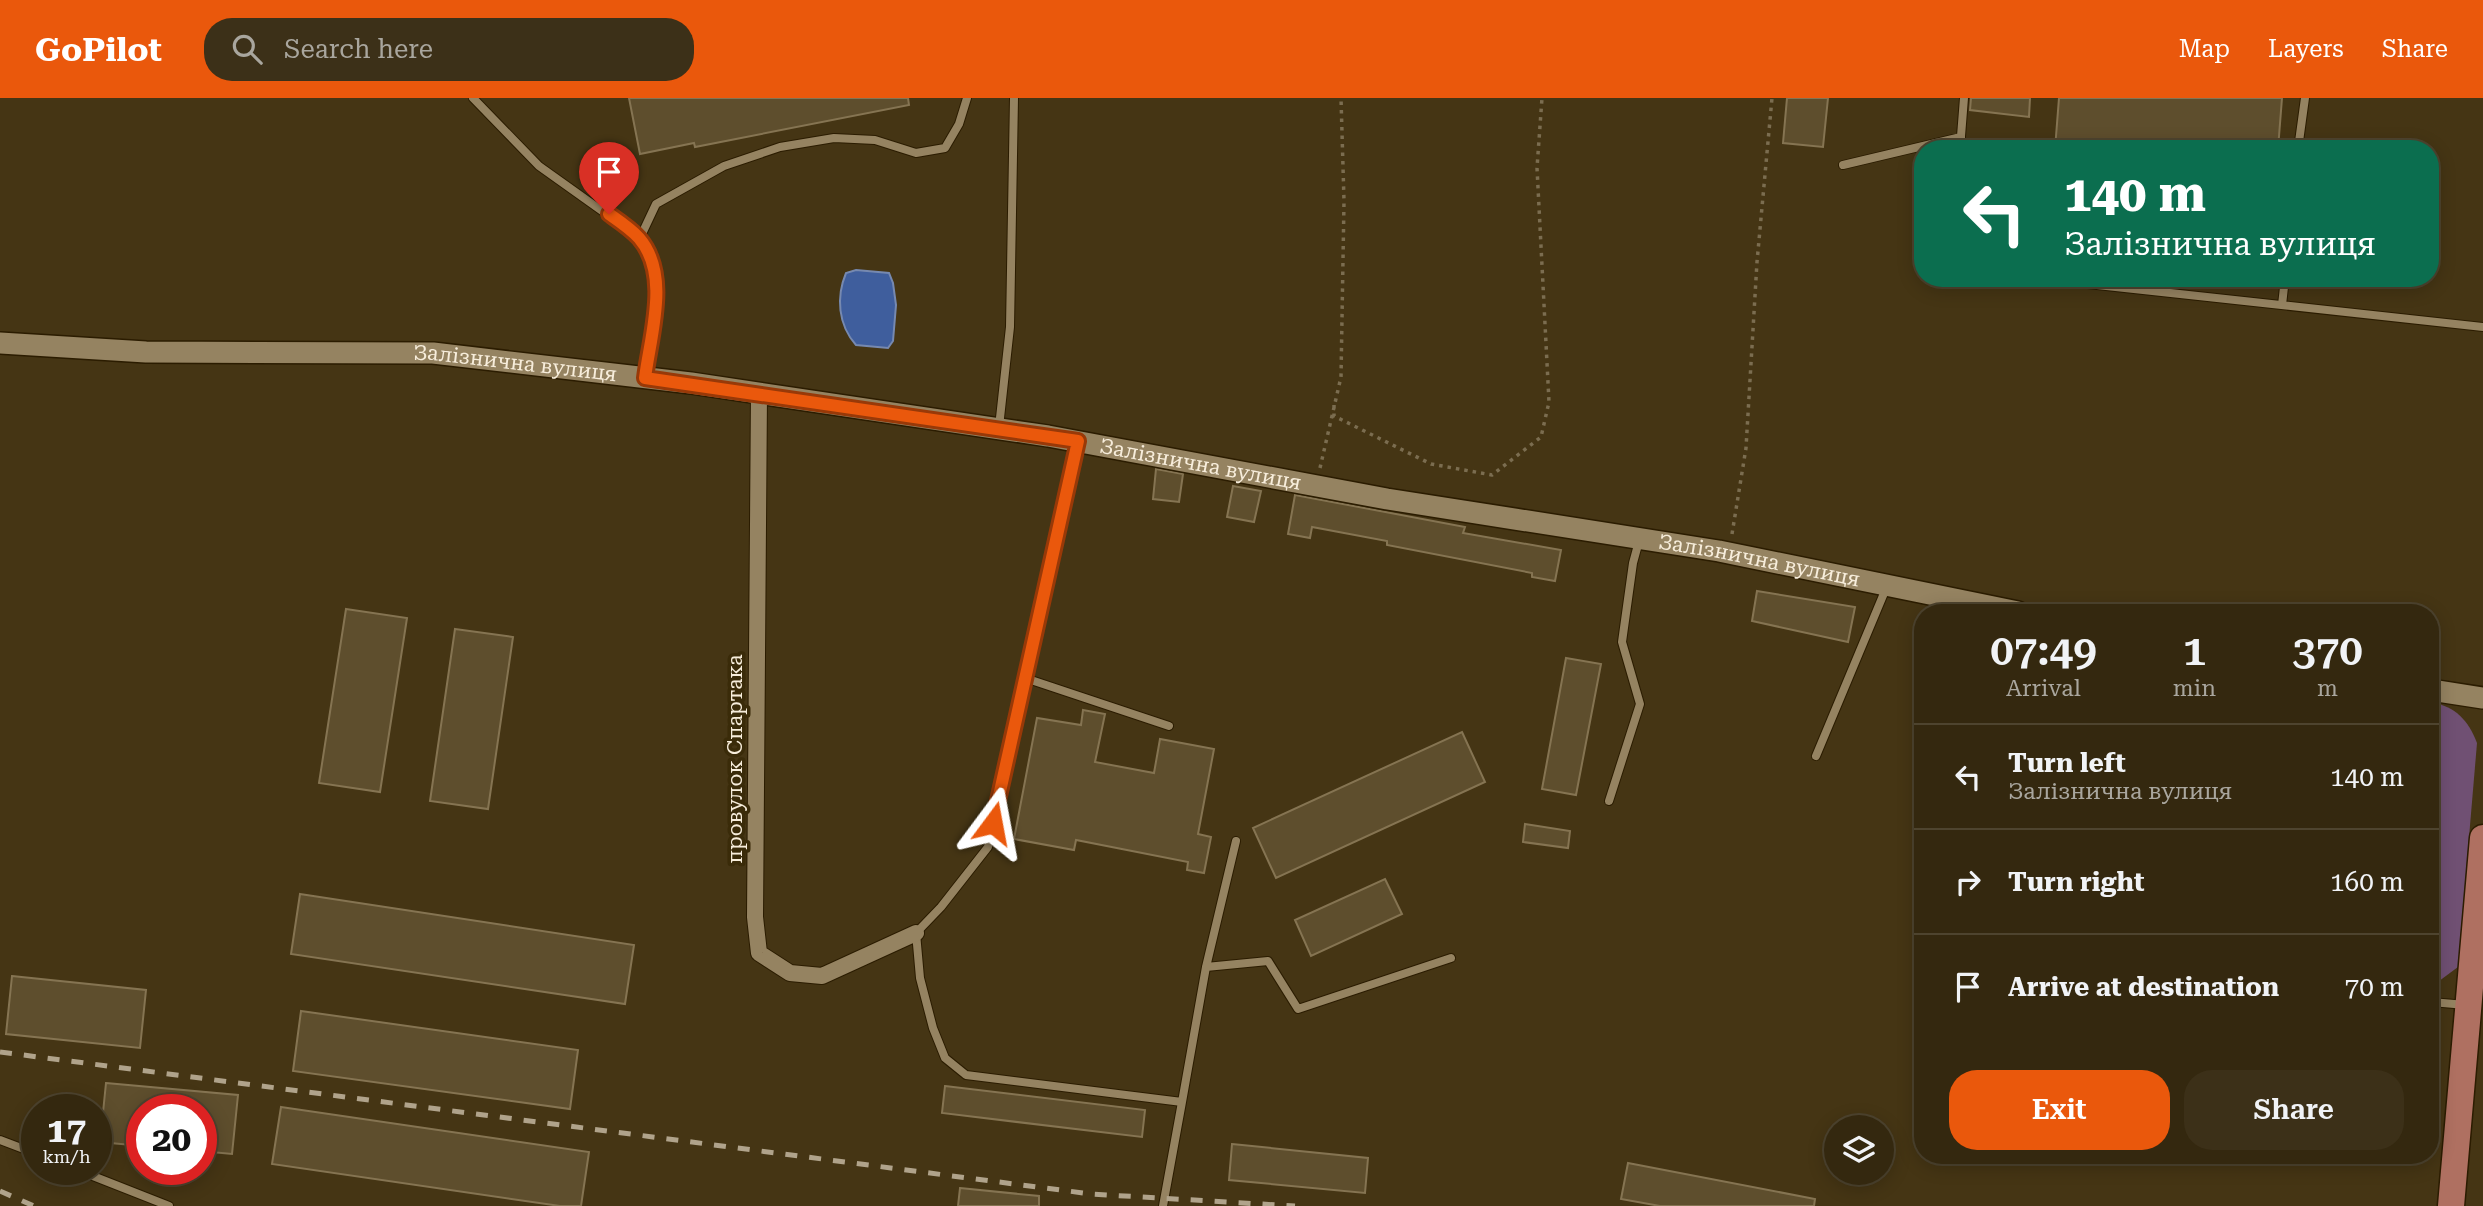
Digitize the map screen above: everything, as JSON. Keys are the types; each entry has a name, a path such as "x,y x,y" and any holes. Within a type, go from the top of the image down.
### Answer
{"main road":[{"path":"2451,1206 2466,1005 2483,838"}],"street":[{"name":"Залізнична вулиця","path":"0,343 146,352 433,353 759,393 1078,441 1321,487 1639,541 1719,551 1978,604"},
{"name":"провулок Спартака","path":"759,393 755,917 760,953 790,973 822,976 916,933"},
{"path":"2439,691 2483,698"}],"lane":[{"path":"474,98 539,166 640,238 653,264 657,301 645,378"},
{"path":"640,238 656,204 724,166 780,147 834,138 875,140 916,152 946,148 959,124 967,98"},
{"path":"998,428 1010,327 1014,98"},
{"path":"1961,140 1964,98"},
{"path":"2299,140 2305,98"},
{"path":"1948,140 1961,137"},
{"path":"1843,165 1914,148"},
{"path":"2115,287 2483,327"},
{"path":"2282,305 2284,287"},
{"path":"1078,441 988,847 941,907 916,933 920,978 933,1028 945,1058 966,1075 1182,1102"},
{"path":"1609,801 1640,704 1622,642 1633,563 1639,541"},
{"path":"1816,756 1887,586"},
{"path":"1025,678 1169,726"},
{"path":"1163,1206 1206,967 1236,841"},
{"path":"1206,967 1268,961 1298,1009 1451,958"},
{"path":"2439,1003 2466,1005"},
{"path":"0,1140 21,1148"},
{"path":"112,1184 169,1206"}],"path":[{"path":"1321,487 1319,463 1341,377 1341,98"},
{"path":"1334,405 1334,416 1351,427 1431,464 1492,475 1541,437 1549,402 1537,168 1542,98"},
{"path":"1719,551 1733,532 1746,448 1757,262 1772,98"}],"shaded area":[{"path":"2439,704 2460,716 2477,743 2458,967 2439,981"}],"water":[{"path":"856,270 889,273 896,305 893,341 888,348 856,345 845,329 840,310 841,292 846,273"}],"building":[{"path":"629,98 908,98 909,105 695,147 694,143 640,154"},
{"path":"1787,98 1828,98 1823,147 1783,143"},
{"path":"1971,98 2030,98 2029,117 1970,110"},
{"path":"2059,98 2282,98 2279,140 2056,140"},
{"path":"1156,469 1183,474 1179,502 1153,499"},
{"path":"1233,486 1261,491 1254,522 1227,517"},
{"path":"1295,495 1465,527 1463,533 1561,550 1555,581 1532,577 1532,573 1387,545 1387,541 1312,527 1310,538 1288,534"},
{"path":"1757,591 1855,607 1848,642 1752,621"},
{"path":"346,609 407,618 380,792 319,783"},
{"path":"455,629 513,637 488,809 430,801"},
{"path":"1566,658 1601,664 1576,795 1542,789"},
{"path":"1083,710 1105,714 1095,762 1154,773 1160,739 1214,749 1198,834 1211,837 1204,873 1187,870 1188,862 1076,840 1074,850 1014,839 1037,718 1081,725"},
{"path":"1462,732 1485,782 1276,878 1253,828"},
{"path":"1525,824 1570,831 1568,848 1523,842"},
{"path":"1385,879 1402,914 1311,956 1295,920"},
{"path":"300,894 634,945 625,1004 291,954"},
{"path":"12,976 146,990 140,1048 6,1034"},
{"path":"301,1011 578,1050 570,1109 293,1071"},
{"path":"106,1083 238,1095 232,1154 217,1153 217,1094 126,1094 126,1144 112,1143 112,1094 105,1094"},
{"path":"945,1086 1145,1110 1142,1137 942,1113"},
{"path":"281,1107 589,1152 581,1206 560,1206 272,1164"},
{"path":"1232,1144 1368,1158 1365,1193 1229,1180"},
{"path":"1628,1163 1815,1199 1814,1206 1660,1206 1621,1199"},
{"path":"960,1188 1039,1196 1039,1206 958,1206"}],"railway":[{"path":"0,1052 1091,1194 1295,1206"},
{"path":"0,1191 34,1206"}],"route":[{"path":"609,214 640,238 653,264 657,301 645,378 1078,441 993,823"}]}
